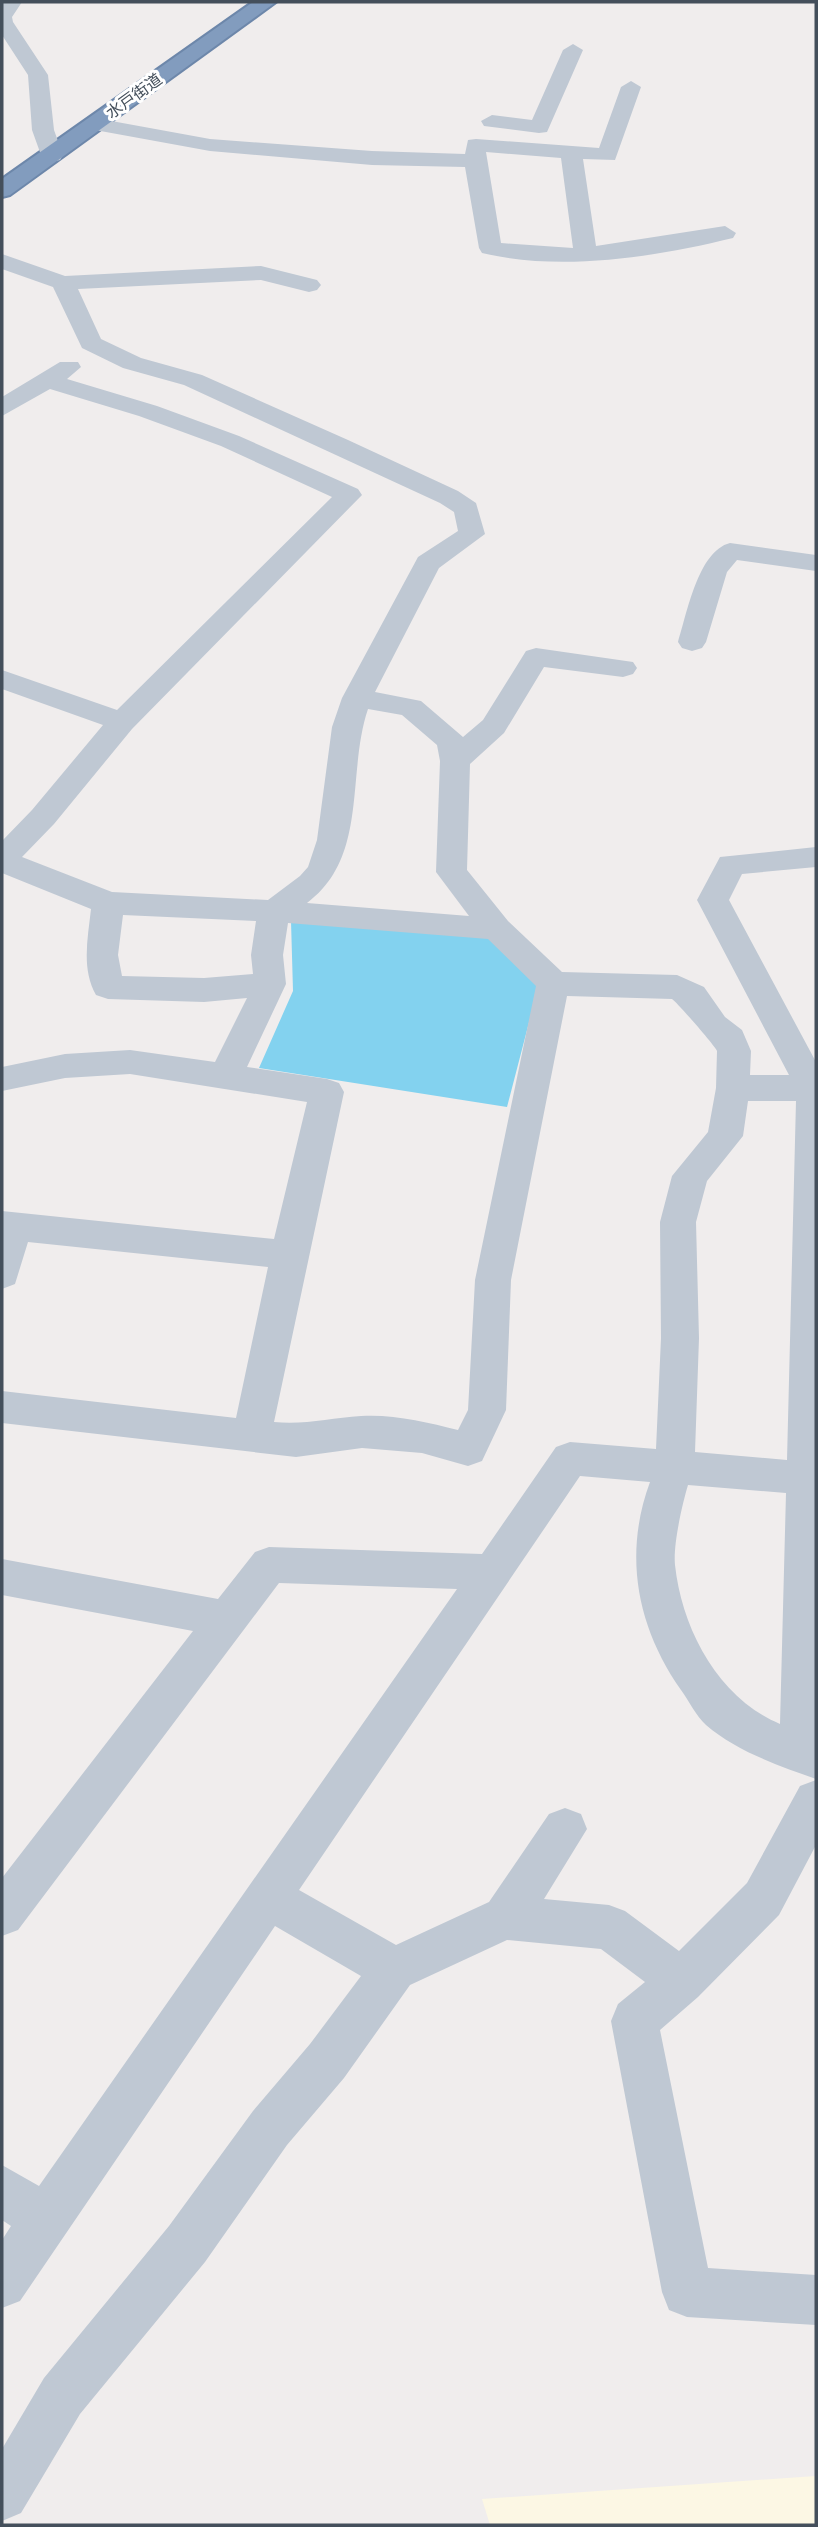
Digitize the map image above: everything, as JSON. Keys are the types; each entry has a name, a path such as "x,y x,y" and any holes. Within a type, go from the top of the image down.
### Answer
{"highway":[{"name":"水戸街道","path":"2,190 266,2"}],"street":[{"path":"12,2 2,17 3,22 38,75 43,130 52,155"},
{"path":"573,50 539,127 493,120 476,153 490,248 517,255 585,253 725,233"},
{"path":"95,124 210,145 372,158 476,153 571,152 607,155 631,87"},
{"path":"571,152 585,253"},
{"path":"2,261 63,283 261,273 309,285"},
{"path":"63,283 91,343 132,363 193,380 340,445 449,497 467,509 472,534 428,563 357,698 347,727 333,840 322,871 311,884 274,911 267,955 270,985 226,1075"},
{"path":"2,408 75,362 91,343"},
{"path":"48,381 148,411 230,441 349,495 122,722 43,817 2,860 108,903 274,911 497,929"},
{"path":"692,642 714,571 730,551 816,563"},
{"path":"455,761 494,726 536,657 624,668"},
{"path":"2,679 122,722"},
{"path":"357,698 411,707 452,741 455,761 450,856 452,872 497,929 553,983 593,987 677,987 692,995 713,1026 730,1039 734,1051 733,1088 725,1136 690,1176 678,1222 680,1338 675,1468 664,1498 654,1563 667,1622 678,1651 720,1710 753,1732 808,1756 815,1088 713,900 730,864 813,864"},
{"path":"108,903 102,954 108,987 204,990 270,985"},
{"path":"2,1407 296,1441 362,1432 422,1437 468,1449 487,1410 493,1280 553,983"},
{"path":"2,1079 100,1062 157,1065 327,1092 251,1437"},
{"path":"733,1088 815,1088"},
{"path":"2,1274 7,1225 289,1255"},
{"path":"2,2283 570,1460 811,1478"},
{"path":"2,1914 269,1565 493,1572"},
{"path":"3,1579 227,1619"},
{"path":"816,1801 763,1899 682,1981 635,2021 687,2292 816,2300"},
{"path":"505,1918 565,1829"},
{"path":"269,1898 394,1969"},
{"path":"2,2494 20,2469 61,2396 187,2244 270,2128 327,2061 394,1969 505,1918 608,1927 682,1981"},
{"path":"2,2190 46,2221"}],"shaded area":[{"path":"816,2476 816,2525 490,2525 482,2499"}],"water":[{"path":"291,921 490,938 539,984 507,1107 259,1068 293,991"}]}
